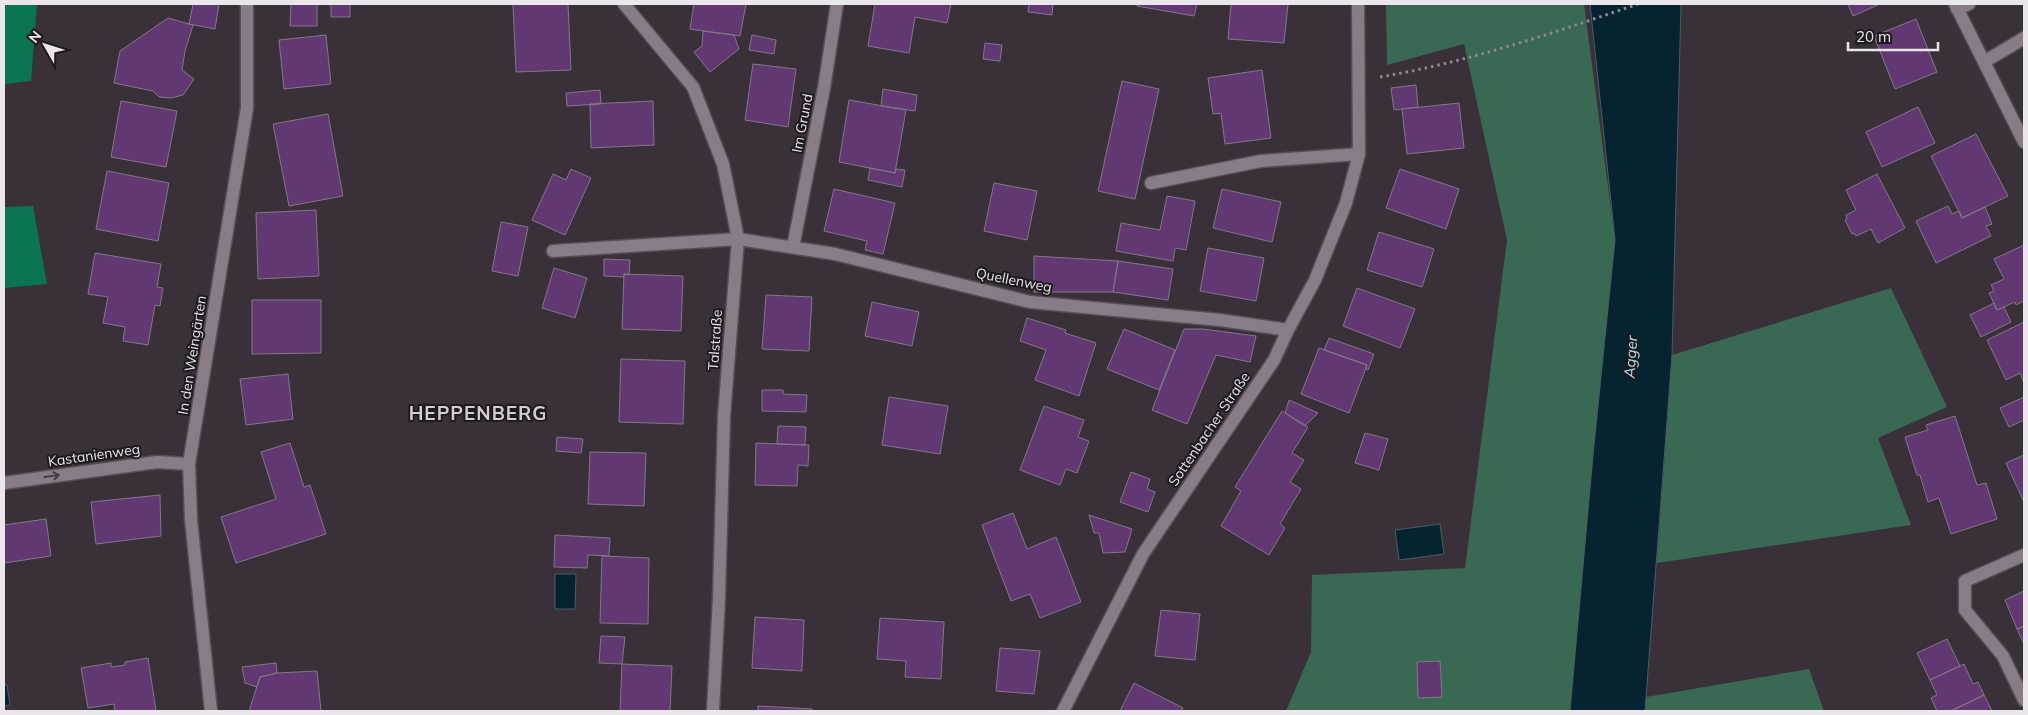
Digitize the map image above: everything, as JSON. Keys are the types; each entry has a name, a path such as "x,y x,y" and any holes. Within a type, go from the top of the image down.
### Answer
{"street":[{"name":"In den Weingärten","path":"211,711 191,520 189,464 247,108 247,4"},
{"name":"Talstraße","path":"624,4 693,87 723,164 738,239 724,416 720,598 713,711"},
{"name":"Im Grund","path":"793,247 824,88 837,4"},
{"name":"Sottenbacher Straße","path":"1063,711 1142,554 1274,360 1315,280 1346,202 1359,154 1358,4"},
{"path":"1960,6 1984,62 2024,142"},
{"path":"1984,62 2024,38"},
{"path":"1152,183 1261,161 1359,154"},
{"name":"Quellenweg","path":"553,252 738,239 835,254 1030,302 1220,320 1288,330"},
{"name":"Kastanienweg","path":"4,483 157,462 189,464"},
{"path":"2024,555 1965,581 1965,610 2003,656 2024,700"}],"path":[{"path":"1360,80 1418,70 1546,35 1638,4"}],"green space":[{"path":"4,4 37,4 31,81 4,84"},
{"path":"1386,4 1584,4 1615,240 1570,711 1286,711 1311,652 1312,575 1465,568 1507,240 1464,44 1387,65"},
{"path":"33,206 47,284 4,288 4,207"},
{"path":"1891,288 1947,407 1878,438 1911,525 1657,563 1672,355"},
{"path":"1809,669 1824,711 1645,711 1646,697"}],"water":[{"name":"Agger","path":"1590,4 1681,4 1672,355 1645,711 1570,711 1615,240"},
{"path":"1440,524 1444,554 1399,560 1395,530"},
{"path":"555,574 576,574 575,609 555,609"},
{"path":"4,685 7,685 10,705 4,706"}],"building":[{"path":"193,4 219,4 215,29 189,24"},
{"path":"291,4 317,4 317,26 290,26"},
{"path":"331,4 350,4 350,17 331,17"},
{"path":"513,4 568,4 571,70 516,72"},
{"path":"694,4 746,4 740,36 690,29"},
{"path":"875,4 951,4 947,23 915,17 909,53 868,46"},
{"path":"1029,4 1053,4 1052,15 1028,12"},
{"path":"1137,4 1197,4 1194,16 1137,6"},
{"path":"1231,4 1288,4 1284,43 1228,39"},
{"path":"1848,4 1880,4 1853,16"},
{"path":"168,18 193,25 185,51 182,70 194,79 183,95 171,98 159,97 153,91 114,83 120,51"},
{"path":"1916,19 1937,72 1895,89 1874,36"},
{"path":"703,31 734,35 739,49 710,72 694,52 702,46"},
{"path":"326,35 331,84 284,89 279,40"},
{"path":"752,35 776,40 774,54 749,50"},
{"path":"985,43 1002,45 1000,61 983,59"},
{"path":"753,64 796,69 788,127 745,120"},
{"path":"1262,70 1271,138 1225,144 1221,113 1213,114 1208,78"},
{"path":"1122,81 1159,89 1135,199 1098,191"},
{"path":"1416,85 1418,107 1394,110 1391,88"},
{"path":"883,89 917,95 915,111 881,106"},
{"path":"600,90 601,104 567,106 566,93"},
{"path":"849,100 906,110 895,173 839,162"},
{"path":"121,101 177,111 166,167 111,157"},
{"path":"653,101 654,145 591,148 590,104"},
{"path":"1459,103 1464,148 1407,154 1402,109"},
{"path":"1918,107 1935,143 1882,167 1866,132"},
{"path":"328,114 343,196 289,206 273,124"},
{"path":"1976,134 2008,196 1962,218 1931,156"},
{"path":"870,168 895,173 896,169 905,170 902,187 868,180"},
{"path":"571,169 591,178 565,235 532,220 553,174 566,180"},
{"path":"1400,169 1459,189 1446,229 1386,208"},
{"path":"107,171 169,183 158,241 96,229"},
{"path":"1877,174 1905,228 1878,243 1871,229 1856,236 1854,233 1852,234 1845,220 1847,219 1846,215 1856,210 1846,190"},
{"path":"994,183 1037,191 1027,240 984,231"},
{"path":"834,189 895,203 883,254 865,250 867,241 824,231"},
{"path":"1222,189 1281,202 1272,242 1213,228"},
{"path":"1167,196 1195,201 1186,250 1175,248 1173,261 1116,251 1121,223 1160,230"},
{"path":"1948,206 1952,214 1959,211 1962,218 1985,207 1992,224 1986,226 1991,236 1936,263 1916,221"},
{"path":"316,210 319,276 258,279 256,213"},
{"path":"501,222 528,227 518,276 492,271"},
{"path":"1379,232 1434,249 1422,287 1367,270"},
{"path":"2024,245 2024,301 2016,305 2015,302 1997,310 1989,293 1994,291 1991,285 2004,279 1994,259"},
{"path":"1208,248 1264,258 1256,301 1200,291"},
{"path":"95,253 161,264 157,287 163,288 160,306 155,305 148,345 123,341 125,327 103,323 108,297 88,294"},
{"path":"1034,256 1118,261 1113,292 1034,292"},
{"path":"604,259 630,260 629,275 624,274 624,277 604,276"},
{"path":"1118,261 1173,269 1168,300 1113,292"},
{"path":"554,268 587,278 575,318 542,308"},
{"path":"624,274 683,276 681,331 622,329"},
{"path":"1357,288 1415,309 1400,348 1343,326"},
{"path":"766,295 812,297 809,351 762,349"},
{"path":"252,300 321,300 321,353 252,354"},
{"path":"872,302 919,312 912,346 865,336"},
{"path":"1994,303 1997,310 2004,307 2011,322 1981,337 1970,315"},
{"path":"1027,318 1066,330 1065,333 1096,343 1079,396 1035,380 1046,350 1020,341"},
{"path":"2024,322 2024,383 2020,373 2006,380 1987,340"},
{"path":"1124,329 1175,350 1159,390 1107,369"},
{"path":"1184,329 1203,329 1256,336 1250,362 1216,355 1187,424 1152,410"},
{"path":"1329,338 1374,354 1368,370 1366,369 1367,365 1324,350"},
{"path":"1319,348 1367,365 1349,413 1301,394"},
{"path":"621,359 685,361 683,424 619,422"},
{"path":"288,374 293,419 246,425 240,379"},
{"path":"762,390 783,390 783,394 807,395 806,412 762,411"},
{"path":"889,397 948,406 940,454 882,445"},
{"path":"2024,397 2024,420 2009,427 2000,408"},
{"path":"1289,400 1318,413 1305,426 1285,413"},
{"path":"1044,406 1084,420 1078,437 1089,441 1077,473 1066,469 1060,485 1020,470"},
{"path":"1282,411 1308,427 1292,453 1304,460 1290,482 1301,489 1280,524 1285,528 1269,555 1221,526 1241,491 1235,487"},
{"path":"1955,416 1977,485 1986,483 1997,519 1951,534 1939,498 1928,502 1905,437 1928,430 1926,425"},
{"path":"778,426 806,427 805,445 777,444"},
{"path":"1365,433 1388,439 1379,470 1355,463"},
{"path":"557,437 583,439 581,453 556,451"},
{"path":"290,443 304,487 310,485 326,534 236,563 221,517 276,499 261,452"},
{"path":"756,443 809,445 808,466 798,465 797,486 755,485"},
{"path":"590,452 646,453 644,506 588,504"},
{"path":"2024,455 2024,502 2006,463"},
{"path":"1131,472 1150,479 1147,489 1155,492 1148,512 1120,502"},
{"path":"160,495 161,536 96,544 91,502"},
{"path":"1013,513 1027,549 1056,537 1081,602 1040,618 1030,594 1011,601 982,525"},
{"path":"1089,515 1132,529 1125,552 1103,553 1099,533 1094,533"},
{"path":"46,519 51,556 4,563 4,525"},
{"path":"555,535 610,538 609,556 588,555 587,568 554,567"},
{"path":"602,556 649,558 648,624 600,623"},
{"path":"2024,591 2024,626 2017,629 2005,600"},
{"path":"1161,610 1200,614 1195,660 1155,656"},
{"path":"755,617 804,620 802,671 752,668"},
{"path":"880,618 944,622 941,679 905,677 906,661 877,659"},
{"path":"2024,626 2024,644 2017,629"},
{"path":"601,636 625,637 622,664 599,663"},
{"path":"1947,639 1960,666 1930,680 1917,653"},
{"path":"1000,648 1040,651 1034,694 996,691"},
{"path":"148,658 156,711 115,711 114,704 88,708 81,668 111,663 111,667 125,665 125,662"},
{"path":"1440,661 1442,697 1418,698 1417,662"},
{"path":"276,663 277,673 260,677 257,687 245,683 242,667"},
{"path":"622,664 672,666 670,711 620,711"},
{"path":"1964,664 1973,684 1978,682 1984,695 1951,711 1937,711 1931,698 1937,695 1930,680"},
{"path":"317,671 321,711 249,711 260,677 277,673"},
{"path":"1134,683 1183,708 1181,711 1120,711"},
{"path":"1984,695 1992,711 1951,711"},
{"path":"758,706 812,709 812,711 758,711"}],"district":[{"name":"HEPPENBERG","path":"478,413"}]}
